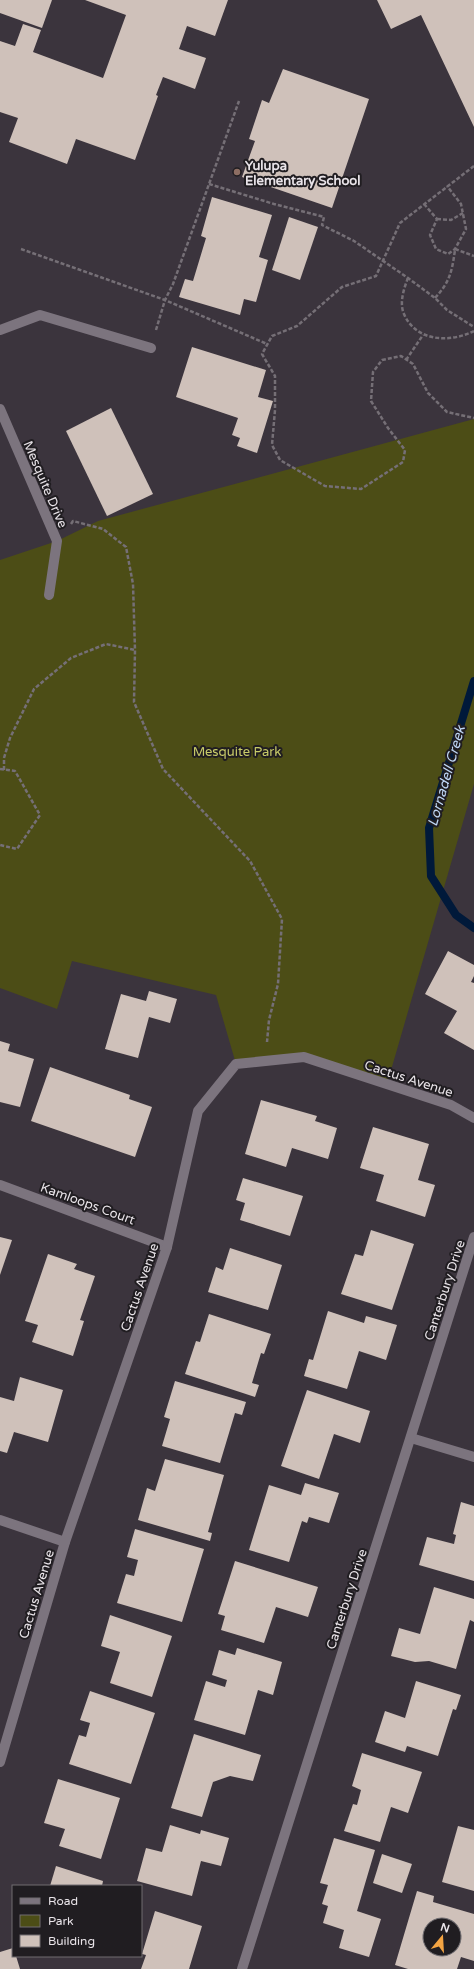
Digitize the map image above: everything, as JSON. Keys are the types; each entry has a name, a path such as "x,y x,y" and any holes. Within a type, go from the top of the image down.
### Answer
{"street":[{"path":"0,330 40,315 151,348"},
{"name":"Mesquite Drive","path":"0,409 57,541 49,595"},
{"name":"Cactus Avenue","path":"0,1762 66,1542 167,1247 198,1111 236,1064 304,1057 451,1105 474,1118"},
{"name":"Kamloops Court","path":"0,1184 167,1247"},
{"name":"Canterbury Drive","path":"242,1969 474,1237"},
{"path":"411,1438 474,1458"},
{"path":"0,1520 66,1542"}],"path":[{"path":"151,348 165,300 173,284 239,100"},
{"path":"474,166 400,223 376,276 342,287 297,326 272,336 262,354 275,376 275,410 272,445 280,460 325,486 361,489 403,462 405,450 388,428 371,401 372,372 382,360 401,356 413,364 428,393 447,412 474,418"},
{"path":"209,184 274,204 324,217 322,225 354,241 383,260 435,298 447,310 474,327"},
{"path":"435,298 446,286 453,268 455,249 466,229 462,204 447,186"},
{"path":"424,204 437,219 451,220 463,213"},
{"path":"437,219 430,235 436,249 448,254 455,249"},
{"path":"21,249 165,300 267,344"},
{"path":"455,249 474,256"},
{"path":"408,278 403,292 404,314 418,333 436,339 465,336 474,331"},
{"path":"406,360 423,335"},
{"path":"57,541 73,521 103,529 126,547 132,584 135,650 134,702 163,769 250,861 282,919 278,984 269,1020 266,1061"},
{"path":"4,770 4,758 10,738 34,689 71,658 106,644 135,650"},
{"path":"0,770 15,771 40,814 17,849 0,845"}],"green space":[{"name":"Mesquite Park","path":"474,419 474,784 387,1084 304,1057 236,1064 216,995 72,961 57,1009 0,988 0,560 57,541 98,521"}],"building":[{"path":"0,0 52,0 42,28 0,13"},
{"path":"85,0 228,0 215,36 187,26 179,49 206,58 195,89 163,77 156,95 158,96 135,160 76,139 67,164 9,142 18,118 0,112 0,41 15,46 23,24 41,30 33,52 103,78 126,15"},
{"path":"377,0 474,0 474,127 421,15 391,29"},
{"path":"283,69 369,99 332,208 242,177 255,141 249,139 262,100 269,103"},
{"path":"212,197 272,215 259,257 268,260 256,302 244,299 240,315 179,297 185,279 193,281 206,238 201,236"},
{"path":"289,217 318,227 300,280 272,270"},
{"path":"192,347 266,370 258,397 273,401 257,453 237,446 240,438 232,435 238,418 176,397"},
{"path":"111,408 153,494 107,516 66,431"},
{"path":"448,951 474,965 474,976 471,982 474,983 474,1050 444,1033 457,1011 425,994"},
{"path":"149,991 177,999 170,1023 149,1017 138,1058 105,1049 121,994 146,1001"},
{"path":"0,1041 10,1044 8,1051 34,1059 20,1107 0,1102"},
{"path":"50,1067 130,1095 129,1099 152,1107 135,1157 31,1121"},
{"path":"261,1100 317,1116 315,1121 337,1128 328,1159 292,1148 286,1167 245,1154"},
{"path":"373,1127 429,1144 418,1180 435,1185 425,1217 376,1201 384,1175 360,1168"},
{"path":"243,1178 303,1196 290,1236 240,1220 245,1203 236,1200"},
{"path":"371,1230 414,1244 392,1310 341,1294 355,1254 363,1256"},
{"path":"0,1237 12,1240 0,1275"},
{"path":"230,1248 282,1265 268,1310 208,1292 216,1267 223,1270"},
{"path":"48,1254 77,1264 74,1269 95,1276 80,1320 84,1321 73,1356 32,1342 38,1325 25,1321"},
{"path":"328,1311 364,1323 366,1316 397,1325 386,1360 359,1351 347,1389 304,1376 309,1359 313,1360"},
{"path":"209,1314 271,1334 264,1354 261,1353 252,1383 259,1385 255,1397 185,1374 196,1341 200,1342"},
{"path":"20,1377 63,1390 48,1442 14,1432 7,1453 0,1451 0,1397 14,1401"},
{"path":"175,1381 246,1402 242,1415 235,1413 220,1463 162,1446 170,1419 164,1417"},
{"path":"307,1390 370,1411 360,1443 334,1434 319,1479 281,1466"},
{"path":"165,1459 224,1475 208,1532 212,1533 210,1541 138,1520 147,1488 155,1491"},
{"path":"305,1483 339,1493 329,1523 309,1517 307,1523 302,1521 289,1562 249,1550 269,1485 301,1495"},
{"path":"461,1502 474,1506 474,1581 419,1565 427,1537 454,1544 456,1535 453,1534"},
{"path":"135,1529 204,1549 182,1622 117,1603 126,1574 134,1576 138,1560 127,1557"},
{"path":"235,1561 318,1587 308,1617 276,1607 264,1643 221,1630 225,1616 218,1614"},
{"path":"434,1587 474,1599 474,1622 470,1620 456,1669 429,1661 415,1662 391,1656 399,1628 420,1634"},
{"path":"110,1615 172,1636 152,1697 110,1683 120,1652 101,1646"},
{"path":"237,1648 282,1662 273,1695 258,1690 245,1735 194,1720 206,1681 225,1687 227,1680 212,1675 219,1650 235,1655"},
{"path":"416,1681 461,1695 456,1710 453,1709 438,1756 407,1746 405,1752 375,1742 385,1711 405,1718"},
{"path":"90,1691 155,1713 131,1784 69,1764 79,1735 86,1737 90,1723 80,1720"},
{"path":"194,1734 261,1755 253,1781 230,1776 213,1782 202,1817 171,1808"},
{"path":"362,1753 422,1772 408,1813 391,1807 380,1842 344,1831 353,1804 357,1805 361,1790 352,1786"},
{"path":"58,1779 120,1798 101,1859 59,1846 65,1829 44,1823"},
{"path":"170,1825 200,1834 201,1830 229,1838 221,1866 201,1861 192,1896 137,1881 146,1848 162,1852"},
{"path":"458,1826 474,1830 474,1891 442,1882"},
{"path":"334,1838 375,1850 357,1911 381,1919 369,1957 339,1948 344,1930 323,1923 328,1906 322,1904 328,1885 320,1883"},
{"path":"382,1854 412,1864 402,1893 373,1883"},
{"path":"56,1866 103,1881 102,1885 50,1885"},
{"path":"417,1891 434,1896 433,1902 474,1914 474,1961 461,1957 457,1969 408,1969 395,1965"},
{"path":"155,1911 202,1926 189,1969 141,1969 146,1955 142,1954"},
{"path":"12,1948 12,1957 16,1957 20,1969 0,1969 0,1952"}],"waterway":[{"name":"Lornadell Creek","path":"474,681 429,828 431,876 456,915 474,928"}],"place":[{"name":"Yulupa Elementary School","path":"237,172"}]}
